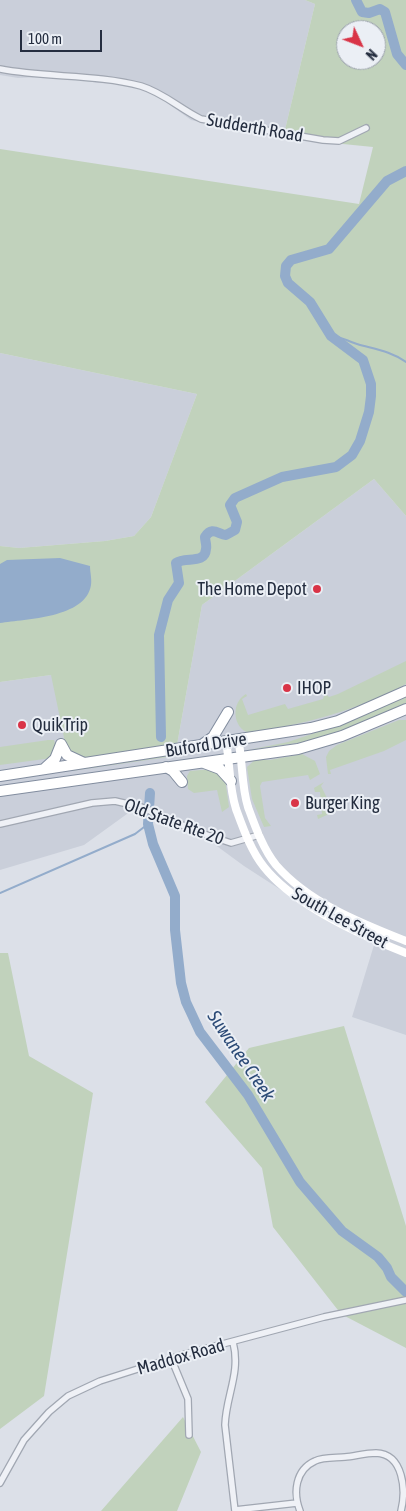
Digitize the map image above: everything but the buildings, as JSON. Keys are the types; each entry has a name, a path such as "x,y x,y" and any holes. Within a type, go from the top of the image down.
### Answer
{"highway":[{"name":"Buford Drive","path":"2,776 301,729 338,720 406,691"},
{"name":"Buford Drive","path":"0,791 132,774 195,762 278,753 323,742 406,709"},
{"path":"200,746 213,737 228,712"},
{"path":"43,770 55,759 61,744 67,755 87,764"},
{"path":"166,767 173,770 182,782 187,769 195,762 216,766 231,782"}],"main road":[{"name":"South Lee Street","path":"238,739 248,805 259,835 277,865 297,885 322,902 406,941"},
{"name":"South Lee Street","path":"226,741 236,808 255,854 265,868 285,888 332,917 406,953"}],"street":[{"name":"Sudderth Road","path":"0,69 140,86 169,98 190,114 201,118 323,140 339,141 366,128"},
{"name":"Old State Rte 20","path":"0,824 92,803 115,801 142,806 198,832 230,843 259,835"},
{"name":"Maddox Road","path":"0,1483 24,1440 49,1412 68,1396 100,1381 171,1358 324,1317 406,1300"},
{"path":"233,1342 236,1369 226,1412 225,1425 235,1510 297,1503"},
{"path":"171,1358 188,1399 189,1435"},
{"path":"300,1511 297,1503 296,1482 305,1469 315,1461 377,1453 393,1460 399,1468 405,1484 404,1504 401,1511"}],"shaded area":[{"path":"0,0 305,0 315,4 283,138 191,120 141,84 98,83 59,76 18,78 0,75"},
{"path":"0,353 197,394 151,517 134,536 105,541 19,548 0,546"},
{"path":"374,479 406,516 406,1035 352,1017 378,932 312,910 244,866 180,819 138,806 84,845 0,870 0,682 51,675 127,762 175,756 202,605"}],"green space":[{"path":"305,0 406,0 406,516 374,479 202,605 175,756 71,771 51,675 0,682 0,546 19,548 105,541 134,536 151,517 197,394 0,353 0,149 359,204 373,147 283,138 315,4"},
{"path":"406,661 406,684 349,709 310,721 249,733 239,726 237,721 236,709 238,703 246,694 247,696 242,699 248,715 285,704 288,709 323,699 325,693 329,697 338,694"},
{"path":"406,695 406,704 353,728 311,741 248,750 288,742 353,720"},
{"path":"399,720 406,720 406,740 384,751 330,770 331,774 328,774 326,757 329,751 337,745"},
{"path":"54,740 56,747 52,758 0,765 0,747"},
{"path":"302,754 315,761 320,774 310,780 308,775 262,782 260,786 265,818 271,826 264,827 252,799 247,767 256,759 270,760"},
{"path":"212,769 225,779 229,807 222,812 217,790 194,793 188,789 187,776 190,771"},
{"path":"324,782 321,786 333,810 338,810 318,819 317,815 322,814 320,792 315,792 314,788"},
{"path":"0,953 8,953 29,1056 93,1093 44,1396 0,1429"},
{"path":"344,1026 406,1226 406,1348 341,1314 273,1227 262,1168 205,1102 249,1048"},
{"path":"183,1417 201,1452 177,1511 101,1511"}],"water":[{"path":"60,558 90,566 91,585 87,596 78,604 53,615 0,623 0,564 7,560"}],"waterway":[{"name":"Suwanee Creek","path":"356,0 362,12 369,13 380,9 385,12 397,54 406,65"},
{"name":"Suwanee Creek","path":"161,737 159,635 168,600 179,583 176,563 202,557 205,554 206,548 205,537 210,532 213,531 226,535 235,530 237,522 230,505 235,498 282,477 336,467 352,455 360,441 369,412 371,384 363,360 331,336 310,302 288,283 285,276 286,266 291,260 329,249 387,181 406,171"},
{"path":"331,336 388,353 406,362"},
{"name":"Suwanee Creek","path":"150,793 148,824 153,844 175,896 175,930 181,983 186,1002 200,1032 248,1095 300,1182 342,1231 378,1257 387,1268 391,1277 406,1292"},
{"path":"0,893 135,834 148,824"}],"place":[{"name":"The Home Depot","path":"317,589"},
{"name":"IHOP","path":"287,688"},
{"name":"QuikTrip","path":"22,725"},
{"name":"Burger King","path":"295,803"}]}
